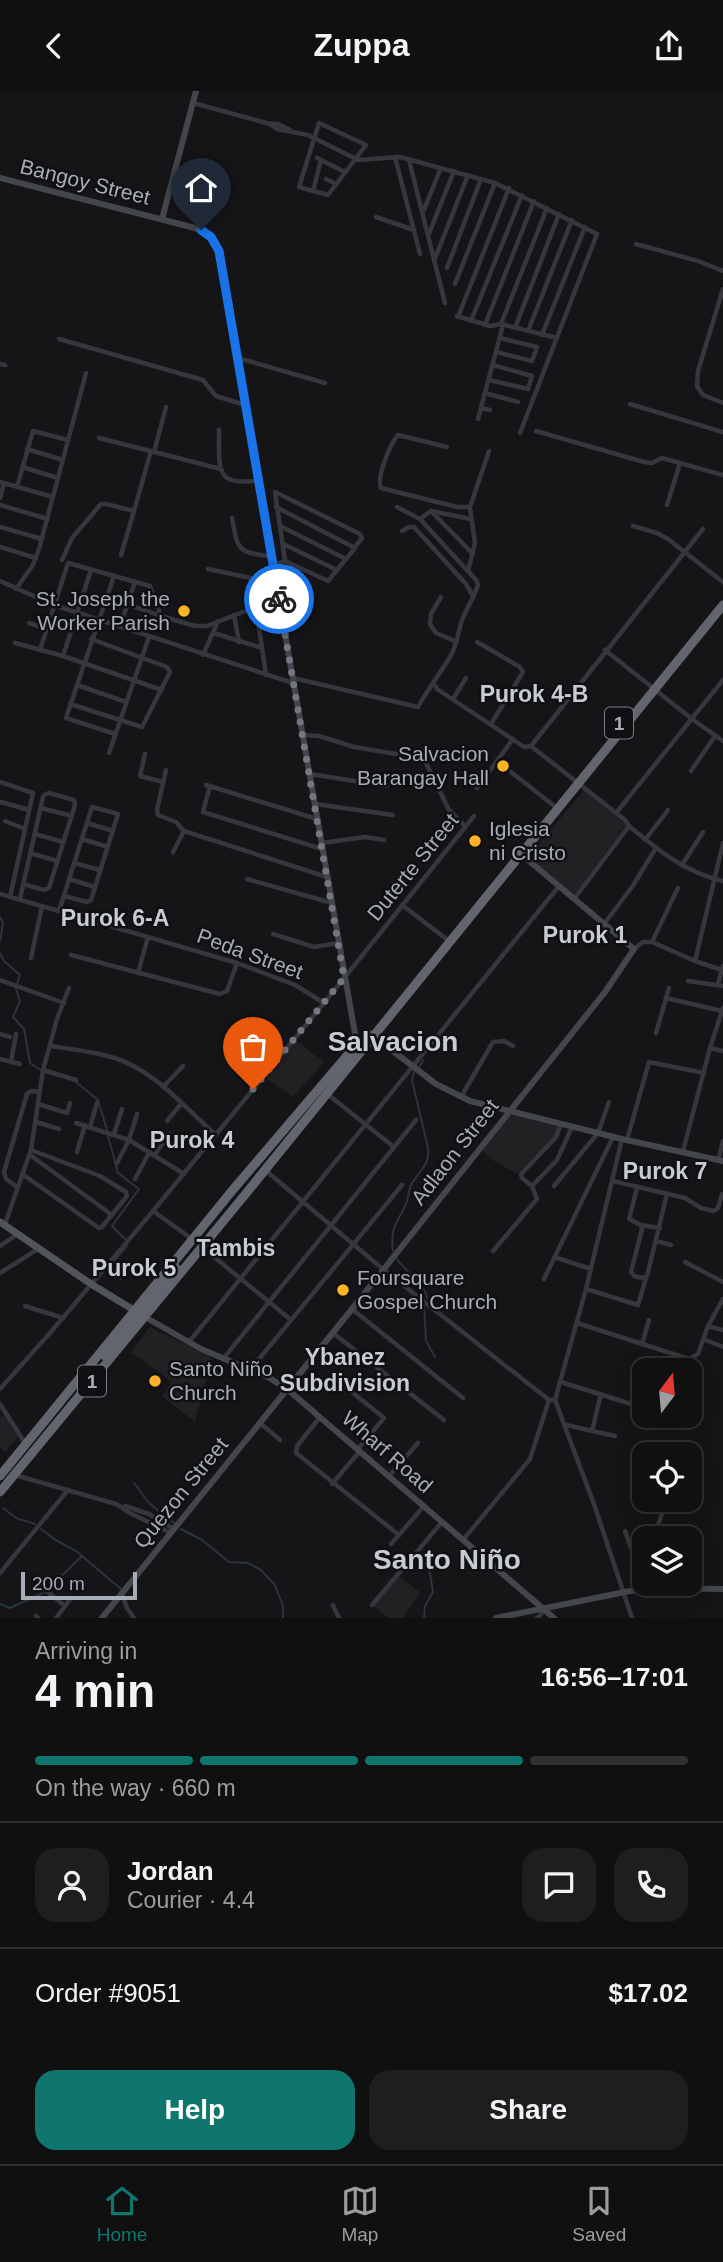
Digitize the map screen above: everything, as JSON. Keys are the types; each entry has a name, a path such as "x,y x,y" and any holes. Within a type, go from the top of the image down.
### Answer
{"highway":[{"name":"1","path":"652,688 723,596"},
{"name":"1","path":"0,1492 202,1247 305,1113 404,991 723,605"},
{"name":"1","path":"546,818 553,805 576,781"},
{"name":"1","path":"3,1472 255,1164 305,1113"},
{"name":"1","path":"243,1188 255,1164"},
{"name":"1","path":"28,1441 49,1424 243,1188 263,1171"},
{"name":"1","path":"40,1445 49,1424"}],"main road":[{"path":"2,1224 145,1317"}],"street":[{"path":"162,219 196,91"},
{"path":"193,103 291,130 355,159 409,159 495,183 597,233 520,433"},
{"path":"320,123 366,145 328,195 299,187 313,138 320,123"},
{"path":"395,157 420,254"},
{"path":"313,191 319,159 345,172"},
{"path":"409,159 445,303"},
{"path":"422,213 441,168"},
{"path":"428,237 454,171"},
{"path":"434,262 468,175"},
{"name":"Bangoy Street","path":"0,178 201,230 217,245 344,978 359,1047"},
{"path":"326,179 336,184"},
{"path":"447,268 481,179"},
{"path":"455,284 495,183"},
{"path":"509,188 457,317 494,327 502,325 557,338"},
{"path":"471,321 522,195"},
{"path":"485,325 534,201"},
{"path":"478,419 502,325 547,208"},
{"path":"515,328 559,214"},
{"path":"376,217 414,230"},
{"path":"528,331 572,221"},
{"path":"542,334 585,227"},
{"path":"636,244 698,261 723,271"},
{"path":"723,289 698,371 697,386 703,395 723,403"},
{"path":"496,352 532,361 537,347 500,338"},
{"path":"59,339 203,380 216,397 246,405"},
{"path":"238,358 325,383"},
{"path":"489,380 528,389 532,376 493,365"},
{"path":"16,589 36,558 86,373"},
{"path":"485,393 518,402"},
{"path":"630,404 723,432"},
{"path":"121,555 166,407"},
{"path":"481,408 490,410"},
{"path":"219,430 221,469 229,479 259,481"},
{"path":"17,487 27,449 35,431 68,440"},
{"path":"536,431 644,462 652,463 662,458 723,475"},
{"path":"447,447 398,435 391,446 379,483 384,490 407,493 457,507 470,507"},
{"path":"99,437 221,469"},
{"path":"27,449 63,460"},
{"path":"468,572 475,539 470,507 489,451"},
{"path":"667,505 680,463"},
{"path":"22,467 58,478"},
{"path":"0,498 2,483 53,498"},
{"path":"274,565 285,561 327,582 362,538 360,534 277,492 274,495 285,561"},
{"path":"62,561 72,538 101,504 106,503 134,512"},
{"path":"0,505 48,519"},
{"path":"276,507 355,548"},
{"path":"0,581 54,605 266,675 416,708 452,654 478,583 420,519 397,507"},
{"path":"430,510 471,519"},
{"path":"420,519 430,510"},
{"path":"430,510 473,554"},
{"path":"232,517 241,549 252,554 273,557"},
{"path":"279,525 346,559"},
{"path":"633,526 663,535 723,582"},
{"path":"0,527 42,538"},
{"path":"402,531 414,527 466,584 473,597"},
{"path":"531,746 703,529"},
{"path":"283,544 337,571"},
{"path":"0,547 36,558"},
{"path":"40,650 67,564 152,588 161,616"},
{"path":"208,569 256,579 276,575"},
{"path":"63,656 91,570"},
{"path":"114,576 66,719 115,734"},
{"path":"120,626 135,582"},
{"path":"285,630 295,620 288,582"},
{"path":"441,597 431,614 430,624 441,636 456,641"},
{"path":"127,604 195,627 207,626 279,598"},
{"path":"256,607 266,675"},
{"path":"234,615 239,642"},
{"path":"203,655 218,621"},
{"path":"29,623 47,629"},
{"path":"214,633 262,649"},
{"path":"109,753 149,637"},
{"path":"70,704 119,721 144,726 170,670 91,639"},
{"path":"477,642 520,667 523,672 491,724"},
{"path":"15,643 63,656 162,690"},
{"path":"606,650 723,741"},
{"path":"453,699 466,678"},
{"path":"616,813 723,680"},
{"path":"434,684 513,739 526,747 531,746 656,848 682,865 723,881"},
{"path":"77,685 126,702"},
{"path":"303,735 319,736 354,747 408,756"},
{"path":"691,771 715,736"},
{"path":"477,788 513,739"},
{"path":"145,754 141,776 163,782"},
{"path":"422,755 449,810 466,826"},
{"path":"166,770 157,814 173,820 184,831 327,877"},
{"path":"511,772 553,805"},
{"path":"310,774 387,786"},
{"path":"0,782 33,793 10,897"},
{"path":"317,819 208,785 203,812 322,846 365,837 384,840"},
{"path":"20,899 23,884 30,853 44,795 49,793 74,800 72,817 47,890 23,884"},
{"path":"1,802 29,810"},
{"path":"315,804 393,815"},
{"path":"41,807 72,817"},
{"path":"59,911 92,807 118,814 91,900 88,902 64,896"},
{"path":"645,840 668,810"},
{"name":"Duterte Street","path":"0,1389 184,1174 474,816"},
{"path":"5,821 26,828"},
{"path":"87,823 113,831"},
{"path":"574,899 629,826"},
{"path":"173,852 184,831"},
{"path":"682,865 703,832"},
{"path":"35,834 64,842"},
{"path":"82,839 108,846"},
{"path":"695,961 723,843"},
{"path":"604,924 632,887 656,848"},
{"path":"518,852 634,949 643,942 652,942 695,961 722,968 720,985 688,981"},
{"path":"30,853 57,861"},
{"path":"74,863 101,871"},
{"path":"69,879 96,887"},
{"path":"247,879 332,903"},
{"path":"189,1342 559,886"},
{"path":"652,942 678,888"},
{"name":"Peda Street","path":"0,894 237,963 295,985 324,1003"},
{"path":"402,905 447,940"},
{"path":"31,958 42,906"},
{"path":"273,934 314,947 339,943"},
{"path":"138,973 148,937"},
{"name":"Adlaon Street","path":"287,1389 605,992 634,949"},
{"path":"71,955 223,994 228,991 237,963"},
{"path":"0,980 64,1003"},
{"path":"2,1224 30,1153 43,1070 69,988"},
{"path":"656,1033 669,988"},
{"path":"666,997 722,1010 683,1151"},
{"path":"0,1034 10,1037"},
{"path":"11,1062 16,1034"},
{"path":"370,1034 411,1067 461,1098 624,1140 721,1160 723,1142"},
{"path":"461,1098 493,1042 504,1041 513,1046"},
{"path":"50,1046 127,1063 144,1072 216,1135"},
{"path":"710,1048 723,1051"},
{"path":"0,1059 20,1064"},
{"path":"463,1540 528,1463 561,1382 612,1181 649,1062 704,1073"},
{"path":"163,1087 183,1066"},
{"path":"43,1070 76,1080"},
{"path":"17,1187 6,1179 4,1172 27,1094 31,1091 39,1092"},
{"path":"323,1091 394,1147"},
{"path":"38,1104 67,1113 70,1103"},
{"path":"77,1152 97,1103"},
{"path":"554,1186 598,1133 610,1103"},
{"path":"167,1121 181,1104"},
{"path":"114,1134 122,1109"},
{"path":"117,1163 129,1140 137,1114"},
{"path":"223,1359 416,1120"},
{"path":"36,1122 59,1129"},
{"path":"76,1123 129,1140 184,1174"},
{"path":"493,1251 537,1199 522,1174 556,1137 561,1124"},
{"path":"532,1187 556,1160 572,1127"},
{"path":"135,1179 170,1134"},
{"path":"544,1279 613,1137"},
{"path":"22,1174 96,1227 103,1227 126,1199 126,1192 100,1176 30,1153"},
{"path":"30,1153 112,1215"},
{"path":"255,1164 384,1270 552,1400 565,1425 632,1618"},
{"path":"612,1181 688,1199 701,1208 714,1212 719,1208 722,1194"},
{"path":"250,1370 402,1185"},
{"path":"637,1188 629,1219 641,1225 660,1228"},
{"path":"586,1289 638,1304 667,1194"},
{"path":"153,1211 192,1240"},
{"path":"641,1225 631,1272 634,1276 646,1278"},
{"path":"0,1246 18,1234"},
{"path":"656,1241 671,1245"},
{"path":"202,1247 290,1319"},
{"path":"0,1273 38,1249"},
{"path":"554,1257 591,1269"},
{"path":"685,1262 723,1282"},
{"path":"578,1323 689,1359 698,1354 723,1299"},
{"path":"25,1306 63,1318"},
{"path":"352,1309 463,1398"},
{"name":"Wharf Road","path":"145,1317 189,1342 287,1389 554,1618"},
{"path":"642,1344 649,1319"},
{"path":"709,1326 723,1330"},
{"path":"333,1333 444,1420"},
{"path":"703,1339 723,1347"},
{"path":"561,1382 632,1404"},
{"path":"332,1484 384,1418 342,1384"},
{"name":"Quezon Street","path":"102,1618 287,1389"},
{"path":"592,1431 601,1394"},
{"path":"0,1403 28,1441"},
{"path":"320,1417 297,1446 296,1453 399,1535"},
{"path":"260,1423 280,1440"},
{"path":"565,1425 615,1436"},
{"path":"389,1476 418,1443"},
{"path":"3,1472 116,1504 172,1531"},
{"path":"0,1573 68,1490"},
{"path":"125,1506 149,1514 172,1531"},
{"path":"391,1544 424,1506"},
{"path":"372,1605 442,1522"},
{"path":"625,1531 632,1551"},
{"path":"39,1585 65,1606"},
{"path":"702,1589 723,1589"},
{"path":"496,1618 519,1616 632,1591"},
{"path":"122,1594 134,1618"},
{"path":"56,1618 71,1598"},
{"path":"333,1605 340,1618"},
{"path":"537,1618 543,1609"}],"shaded area":[{"path":"584,790 626,825 575,894 569,893 528,857"},
{"path":"295,1040 324,1062 293,1097 266,1078"},
{"path":"511,1113 560,1125 557,1133 517,1174 491,1159 483,1151 483,1147"},
{"path":"150,1327 212,1358 195,1422 162,1396 172,1382 131,1352"},
{"path":"4,1414 18,1437 5,1452 0,1447 0,1419"},
{"path":"397,1575 421,1593 402,1618 389,1618 373,1606"}],"waterway":[{"path":"0,917 3,923 0,941"},
{"path":"0,953 4,961 20,975 17,984"},
{"path":"16,989 20,1001 13,1017 24,1029 30,1063 41,1070"},
{"path":"419,1068 423,1060"},
{"path":"393,1251 392,1236 395,1226 411,1186 426,1163 428,1154 412,1080 414,1072"},
{"path":"76,1082 98,1100 107,1130"},
{"path":"108,1136 118,1173 139,1189 112,1226 125,1239"},
{"path":"121,1279 109,1267 127,1246"},
{"path":"397,1259 423,1289 427,1298"},
{"path":"424,1305 426,1341 435,1357"},
{"path":"134,1483 149,1503 174,1523"},
{"path":"3,1508 16,1518 35,1524"},
{"path":"41,1529 76,1551 121,1589"},
{"path":"181,1529 202,1540 229,1562 248,1563 261,1570 275,1585 283,1606 283,1618"},
{"path":"48,1589 82,1556"},
{"path":"424,1618 425,1606 433,1592 429,1568"},
{"path":"0,1604 10,1608 45,1592"}],"way so far":[{"path":"253,1089 344,978 279,599"}],"place":[{"name":"St. Joseph the Worker Parish","path":"184,611"},
{"name":"Salvacion Barangay Hall","path":"503,766"},
{"name":"Iglesia ni Cristo","path":"475,841"},
{"name":"Foursquare Gospel Church","path":"343,1290"},
{"name":"Santo Niño Church","path":"155,1381"}],"district":[{"name":"Purok 4-B","path":"534,694"},
{"name":"Purok 6-A","path":"115,918"},
{"name":"Purok 1","path":"585,935"},
{"name":"Salvacion","path":"393,1041"},
{"name":"Purok 4","path":"192,1140"},
{"name":"Purok 7","path":"665,1171"},
{"name":"Tambis","path":"236,1248"},
{"name":"Purok 5","path":"134,1268"},
{"name":"Ybanez Subdivision","path":"345,1370"},
{"name":"Santo Niño","path":"447,1559"}],"route":[{"path":"201,230 211,237 219,251 279,599"}]}
